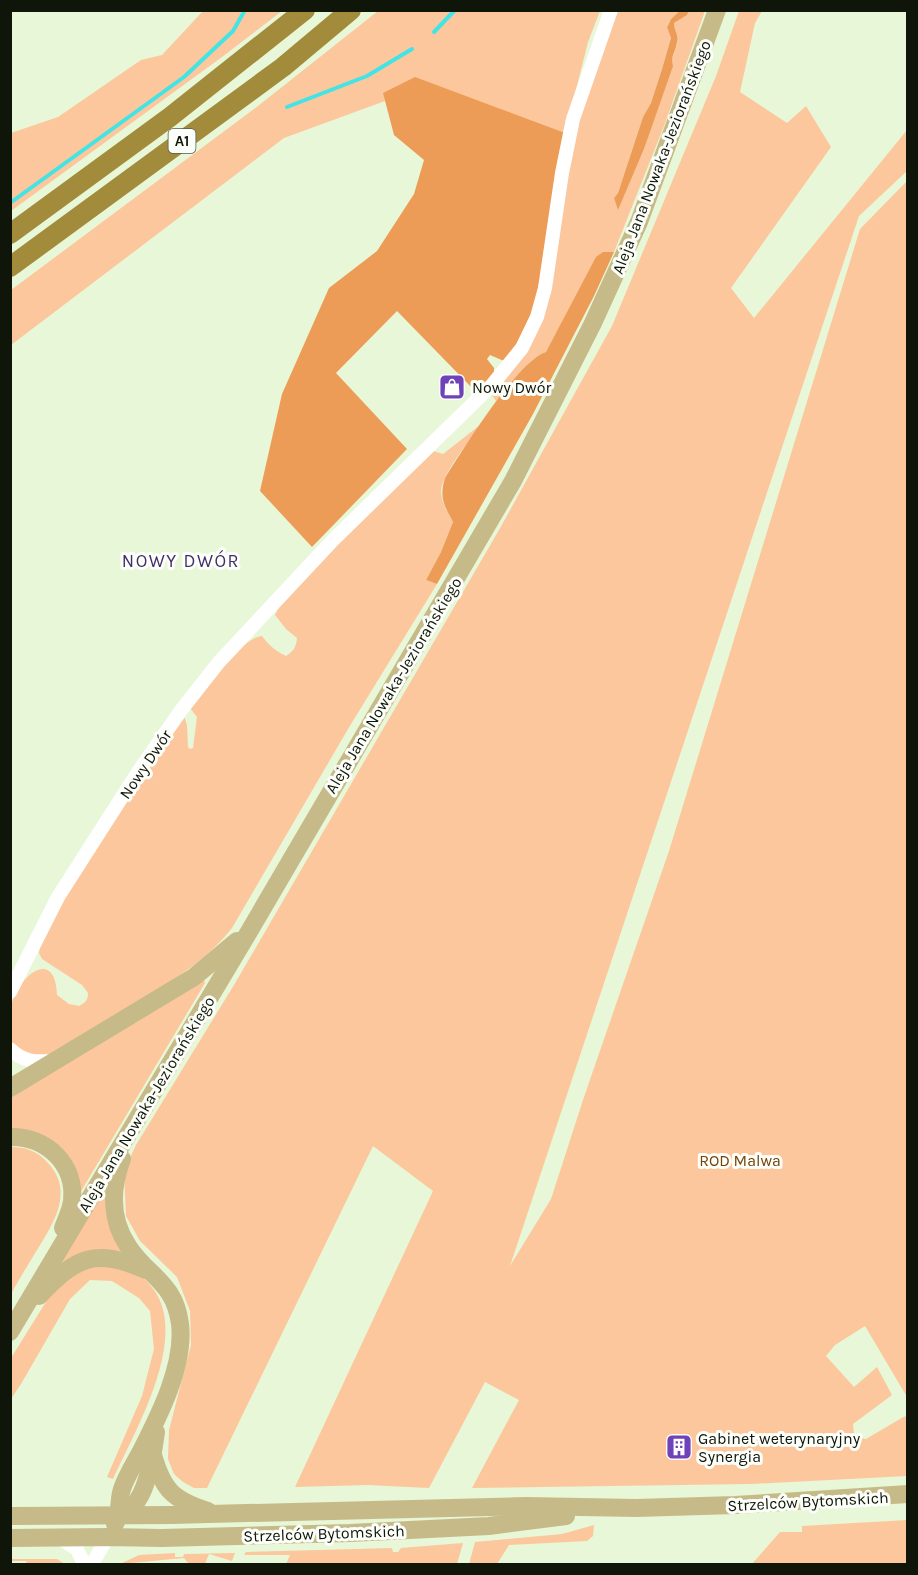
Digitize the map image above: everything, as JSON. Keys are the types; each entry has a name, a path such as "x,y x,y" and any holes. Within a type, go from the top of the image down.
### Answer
{"highway":[{"name":"A1","path":"10,234 170,117 306,10"},
{"name":"A1","path":"10,267 283,67 351,10"}],"main road":[{"name":"Aleja Jana Nowaka-Jeziorańskiego","path":"15,1324 250,930 513,481 598,314 639,222 717,10"},
{"path":"10,1088 194,977 250,930"},
{"path":"119,1515 136,1502 142,1492 153,1455 159,1416 180,1349 180,1324 176,1306 164,1284 128,1246 116,1220 112,1196 115,1177 142,1111"},
{"path":"10,1137 22,1137 54,1151 68,1172 72,1201 54,1259"},
{"path":"15,1324 51,1283 70,1268 87,1259 109,1257 151,1272"},
{"path":"108,1537 119,1515 121,1491 159,1416"},
{"path":"153,1455 158,1473 172,1495 221,1515"},
{"path":"65,1515 109,1499 121,1491"},
{"name":"Strzelców Bytomskich","path":"10,1516 221,1515 526,1506 636,1508 744,1505 908,1494"},
{"name":"Strzelców Bytomskich","path":"10,1538 162,1538 350,1533 489,1526 636,1508"}],"street":[{"name":"Nowy Dwór","path":"10,992 58,897 138,772 208,676 333,540 492,385 522,348 537,317 545,288 562,173 573,119 611,10"},
{"path":"10,1049 20,1057 33,1062 53,1061"},
{"path":"58,1537 77,1550 84,1564"},
{"path":"92,1564 108,1537"}],"green space":[{"path":"203,11 282,11 11,211 11,133 58,117 141,60 162,55"},
{"path":"378,11 600,11 588,42 565,133 384,93 385,101 284,138 11,345 11,290 258,106"},
{"path":"616,11 681,11 671,19 667,26 671,38 651,103 643,117 618,193 614,198 618,209 644,149 677,44 674,23 687,15 689,11 705,11 664,126 614,252 603,252 546,352 526,366 496,401 491,394 527,351 578,121"},
{"name":"ROD Malwa","path":"739,11 762,11 755,23 740,92 787,123 806,106 831,147 731,288 754,318 907,130 907,171 859,216 510,1266 551,1199 669,851 860,229 907,181 907,1397 865,1326 835,1345 826,1356 854,1387 877,1367 892,1395 853,1424 854,1437 866,1439 905,1416 908,1421 907,1476 750,1484 472,1488 519,1400 485,1382 429,1488 367,1485 295,1487 433,1191 373,1146 207,1488 194,1488 174,1474 168,1459 169,1430 191,1345 190,1311 177,1277 140,1241 126,1216 124,1171 136,1145 234,985 499,530 612,326 716,76"},
{"path":"480,425 451,466 443,483 442,499 453,522 426,580 437,584 348,729 232,928 212,950 189,969 53,1056 36,1058 12,1045 10,1016 14,997 27,978 35,972 43,969 50,971 55,980 57,995 69,1004 79,1006 87,999 88,993 82,985 42,959 39,953 40,944 49,924 99,841 184,716 187,725 188,747 193,748 197,717 190,708 196,700 234,655 254,639 262,636 272,648 282,654 286,656 291,652 297,638 275,615 279,607 337,545 433,451 443,454"},
{"path":"204,979 205,983 80,1193 77,1177 11,1132 11,1097"},
{"path":"11,1147 31,1150 43,1158 55,1173 60,1184 61,1195 50,1229 11,1294"},
{"path":"106,1180 128,1255 80,1253 55,1266"},
{"path":"84,1265 120,1267 134,1271 144,1278 154,1290 163,1310 165,1333 162,1359 155,1385 113,1479 107,1477 142,1396 154,1349 150,1311 139,1298 112,1281 90,1280 70,1299 11,1399 11,1358 59,1281"},
{"path":"907,1520 907,1564 752,1564 780,1532 802,1532 802,1526"},
{"path":"594,1525 593,1536 587,1541 509,1545 497,1564 469,1564 475,1542 562,1534"},
{"path":"463,1543 457,1564 286,1564 290,1555 244,1555 246,1552 392,1548 393,1552 398,1552 401,1548"},
{"path":"175,1553 175,1557 183,1557 184,1554 235,1553 232,1561 209,1554 205,1564 189,1564 184,1558 120,1564 139,1555"},
{"path":"11,1559 57,1559 65,1564 25,1564 27,1561 11,1561"}],"shaded area":[{"path":"681,10 689,11 687,15 674,23 677,40 673,66 644,149 618,210 614,198 618,193 643,117 651,103 662,69 671,38 667,27 671,19"},
{"path":"415,77 565,133 537,293 525,331 504,361 490,355 487,359 494,368 494,374 477,393 397,311 336,373 407,449 312,547 260,491 282,394 329,288 377,251 414,194 424,160 394,135 383,93"},
{"path":"603,252 614,252 533,414 437,584 426,580 453,522 443,501 442,491 445,478 506,388 534,359 546,352 596,257"}],"waterway":[{"path":"10,203 184,77 233,31 245,10"},
{"path":"434,32 455,10"},
{"path":"287,107 367,76 412,49"}],"place":[{"name":"Nowy Dwór","path":"452,387"},
{"name":"Gabinet weterynaryjny Synergia","path":"679,1447"}],"district":[{"name":"NOWY DWÓR","path":"181,561"}]}
